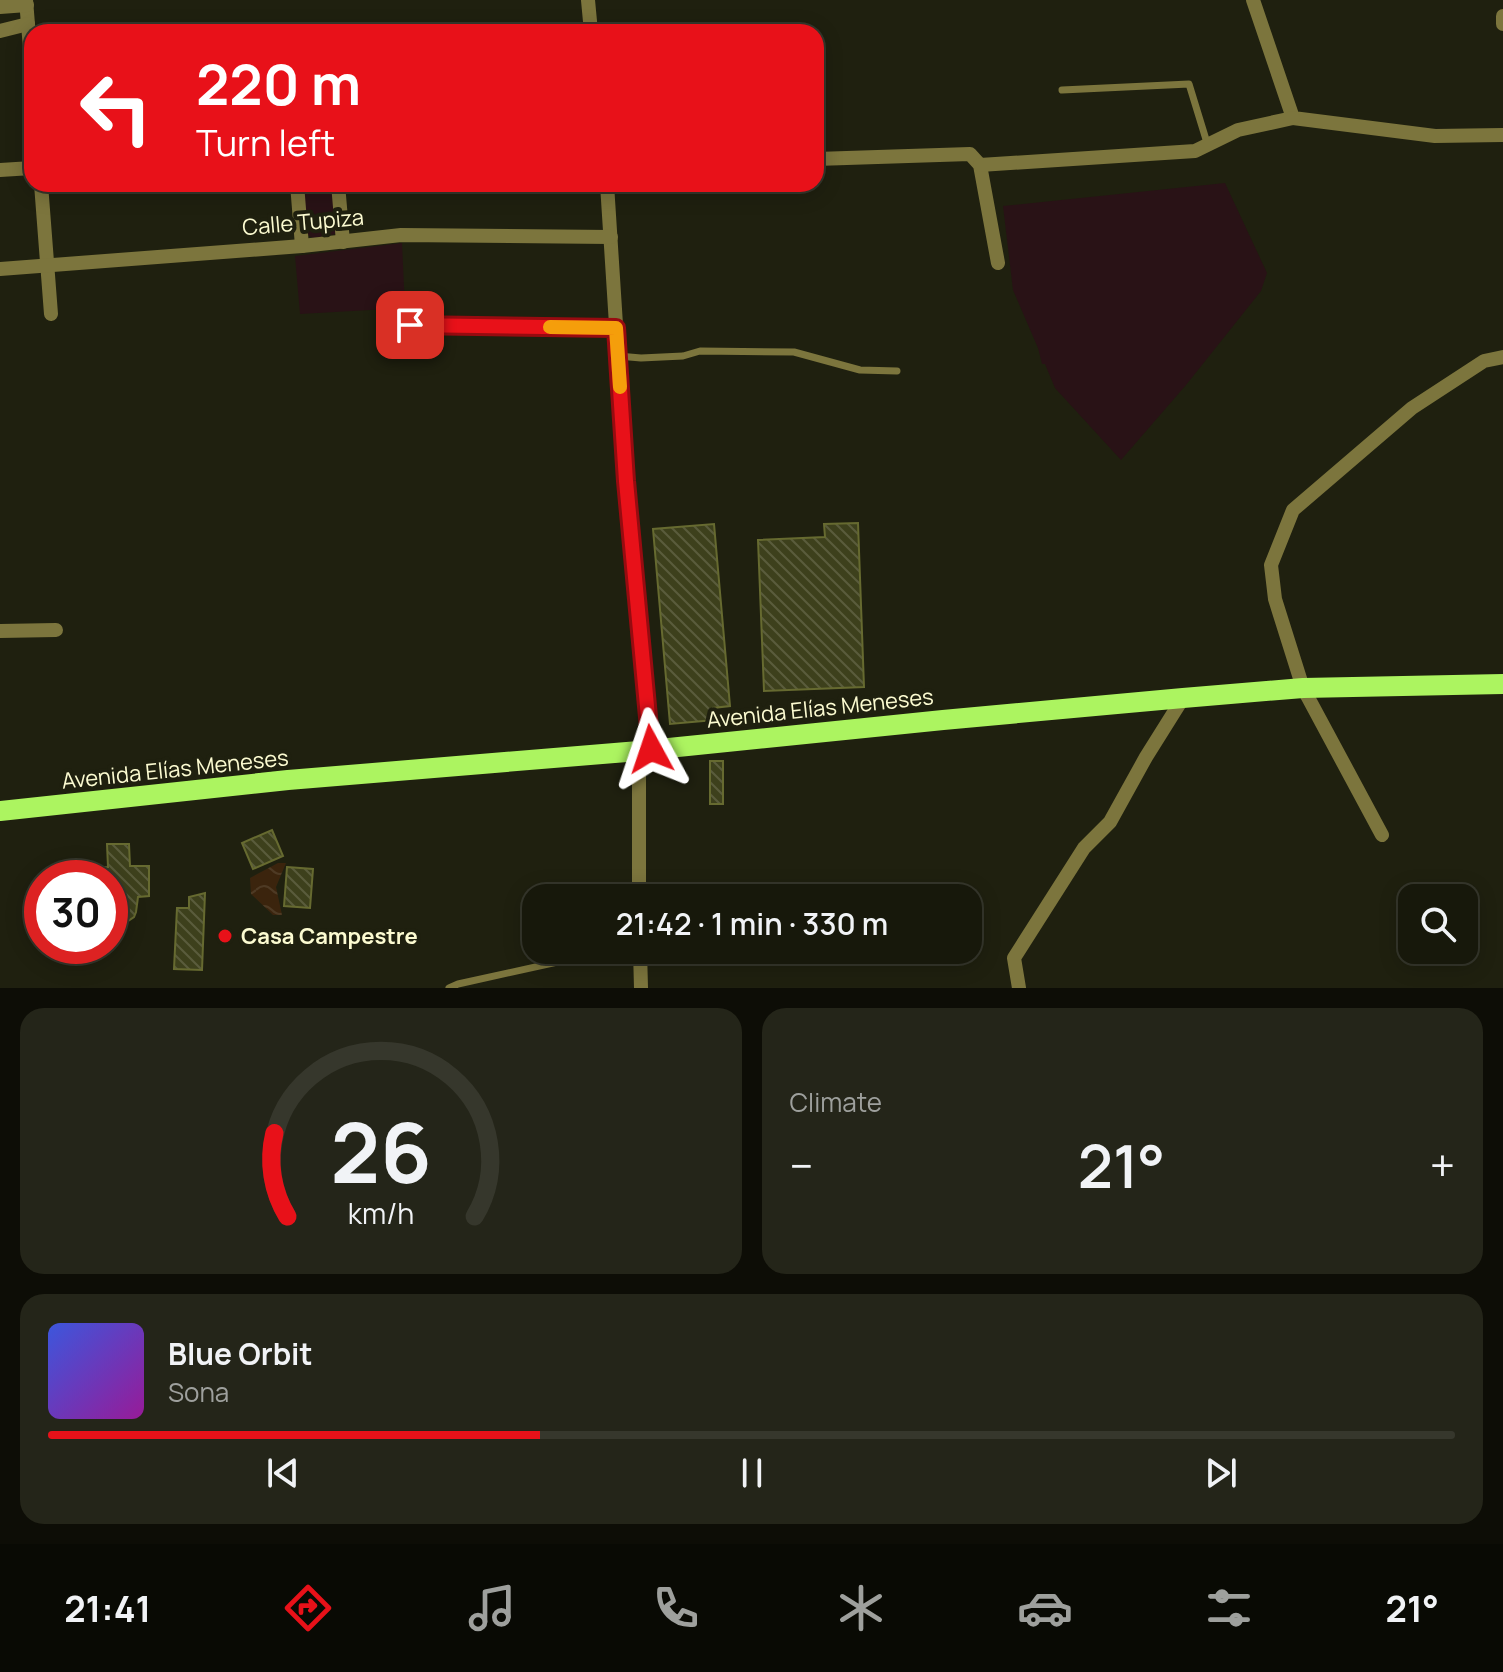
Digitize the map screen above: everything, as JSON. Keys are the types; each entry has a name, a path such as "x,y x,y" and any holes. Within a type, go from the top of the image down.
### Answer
{"main road":[{"name":"Avenida Elías Meneses","path":"0,811 288,780 645,750 1183,698 1303,688 1503,684"}],"street":[{"path":"588,0 590,24"},
{"path":"1253,0 1293,118"},
{"path":"0,7 26,2 28,24"},
{"path":"1503,16 1503,24"},
{"path":"0,31 24,25"},
{"path":"980,165 1195,151 1238,130 1293,118 1435,136 1503,135"},
{"path":"824,159 970,154 980,165 998,263"},
{"path":"0,170 24,168"},
{"path":"42,192 51,314"},
{"path":"298,192 302,246"},
{"path":"339,192 343,242"},
{"path":"608,192 645,750 640,884"},
{"name":"Calle Tupiza","path":"0,269 302,246 401,235 611,237"},
{"path":"410,325 616,328"},
{"path":"1382,835 1303,688 1275,599 1271,565 1293,510 1412,408 1484,361 1503,357"},
{"path":"0,631 56,630"},
{"path":"1019,988 1014,958 1084,848 1110,822 1183,698"},
{"path":"640,964 641,988"}],"lane":[{"path":"1062,90 1189,84 1208,146"},
{"path":"618,356 683,356 700,351 794,352 860,370 897,371"},
{"path":"449,988 549,964"}],"shaded area":[{"path":"1225,183 1267,273 1261,291 1121,460 1055,388 1045,364 1042,364 1013,290 1003,206"},
{"path":"303,192 333,192 336,234 313,238 306,234"},
{"path":"402,243 405,308 300,314 295,256"}],"water":[{"path":"278,863 286,863 276,887 282,915 273,915 251,894 250,878"}],"building":[{"path":"858,523 864,687 764,691 758,540 825,537 824,524"},
{"path":"714,524 730,706 713,708 714,720 670,724 653,529"},
{"path":"710,761 723,761 723,804 710,804"},
{"path":"272,830 283,856 253,869 242,843"},
{"path":"107,844 129,844 130,866 149,866 149,896 138,897 134,917 128,921 128,860 108,860"},
{"path":"287,867 313,869 310,908 284,906"},
{"path":"205,893 202,970 174,969 177,908 189,908 189,897"}],"slow traffic":[{"path":"550,327 616,328 620,387"}],"place":[{"name":"Casa Campestre","path":"225,936"}],"route":[{"path":"410,325 616,328 626,481 651,749"}]}
